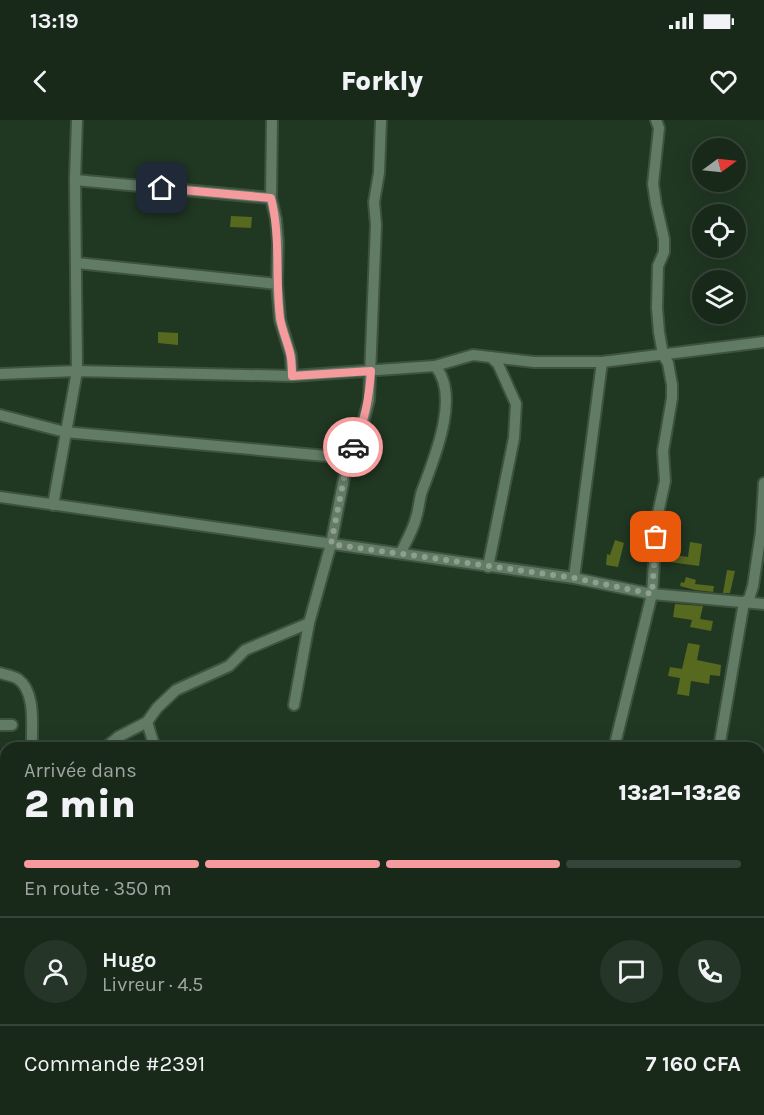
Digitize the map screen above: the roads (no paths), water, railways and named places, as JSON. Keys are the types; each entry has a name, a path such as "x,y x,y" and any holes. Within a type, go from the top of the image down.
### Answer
{"street":[{"path":"53,505 76,371 77,120"},
{"path":"272,120 271,198 278,242 280,320 291,356 292,376"},
{"path":"294,705 309,623 331,544 348,458 360,434 369,400 375,202 379,173 381,120"},
{"path":"615,742 652,594 657,518 665,481 663,451 672,398 668,363 663,355 658,332 658,266 663,252 664,239 653,184 659,128 656,120"},
{"path":"75,180 271,198"},
{"path":"76,263 278,284"},
{"path":"0,374 76,371 292,376 435,366 473,355 534,362 602,362 764,342"},
{"path":"488,567 514,438 516,404 498,364 491,357"},
{"path":"574,578 602,362"},
{"path":"401,552 416,520 444,423 444,380 435,366"},
{"path":"0,415 65,432 348,458"},
{"path":"720,742 744,602 749,599 753,586 761,532 764,483"},
{"path":"0,497 401,552 488,567 574,578 652,594 764,604"},
{"path":"112,742 118,736 147,723 157,708 176,690 229,666 245,650 309,623"},
{"path":"0,673 17,678 30,695 32,742"},
{"path":"147,723 153,742"},
{"path":"0,725 12,725"}]}
